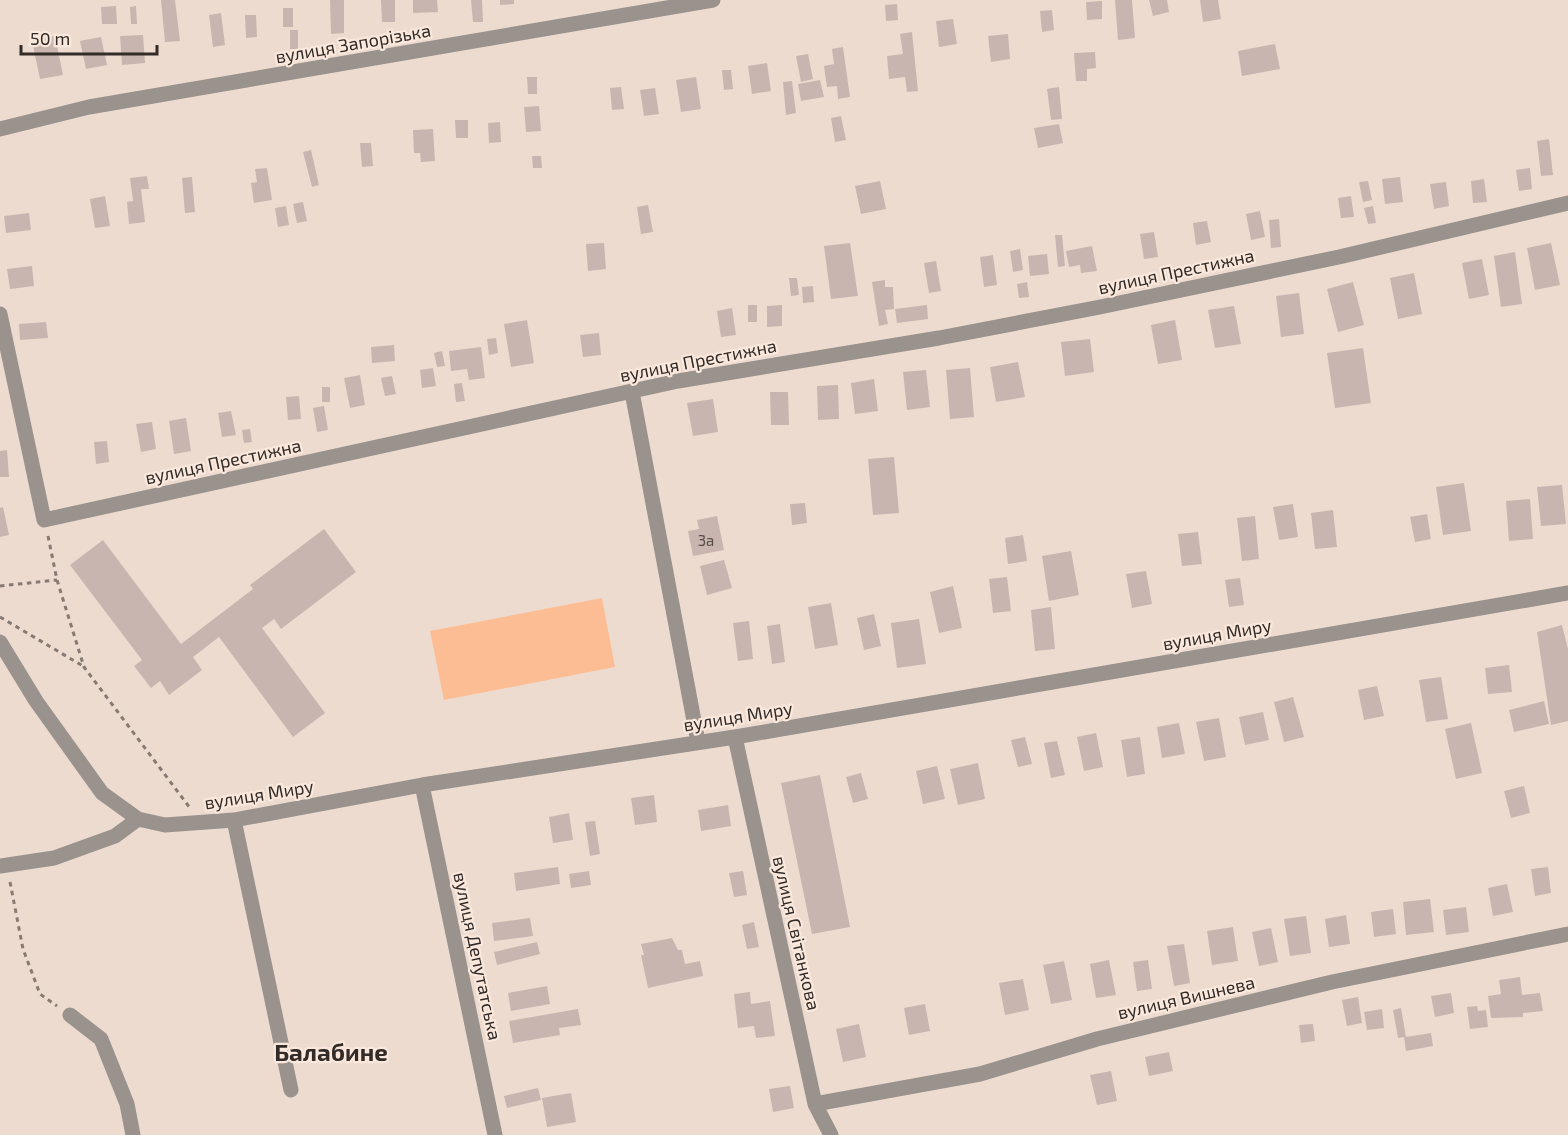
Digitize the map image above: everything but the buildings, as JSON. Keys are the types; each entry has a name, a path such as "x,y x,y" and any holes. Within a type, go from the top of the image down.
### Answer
{"street":[{"name":"вулиця Запорізька","path":"0,129 89,107 713,0"},
{"name":"вулиця Престижна","path":"44,520 678,381 939,338 1100,307 1339,256 1568,203"},
{"path":"0,314 44,520"},
{"path":"632,392 698,742"},
{"name":"вулиця Миру","path":"0,642 43,711 102,793 138,819 165,825 234,820 422,785 735,737 1568,593"},
{"name":"вулиця Світанкова","path":"735,737 815,1104 831,1135"},
{"name":"вулиця Депутатська","path":"422,785 495,1135"},
{"path":"3,866 54,858 115,836 138,819"},
{"path":"234,820 291,1090"},
{"name":"вулиця Вишнева","path":"815,1104 980,1074 1096,1038 1298,990 1568,934"},
{"path":"70,1015 101,1039 127,1104 133,1135"}],"path":[{"path":"44,520 57,580 84,667 202,823"},
{"path":"0,586 57,580"},
{"path":"0,617 84,667"},
{"path":"3,866 23,949 40,994 70,1015"}],"shaded area":[{"path":"602,598 615,667 444,700 430,631"}],"district":[{"name":"Балабине","path":"331,1051"}]}
